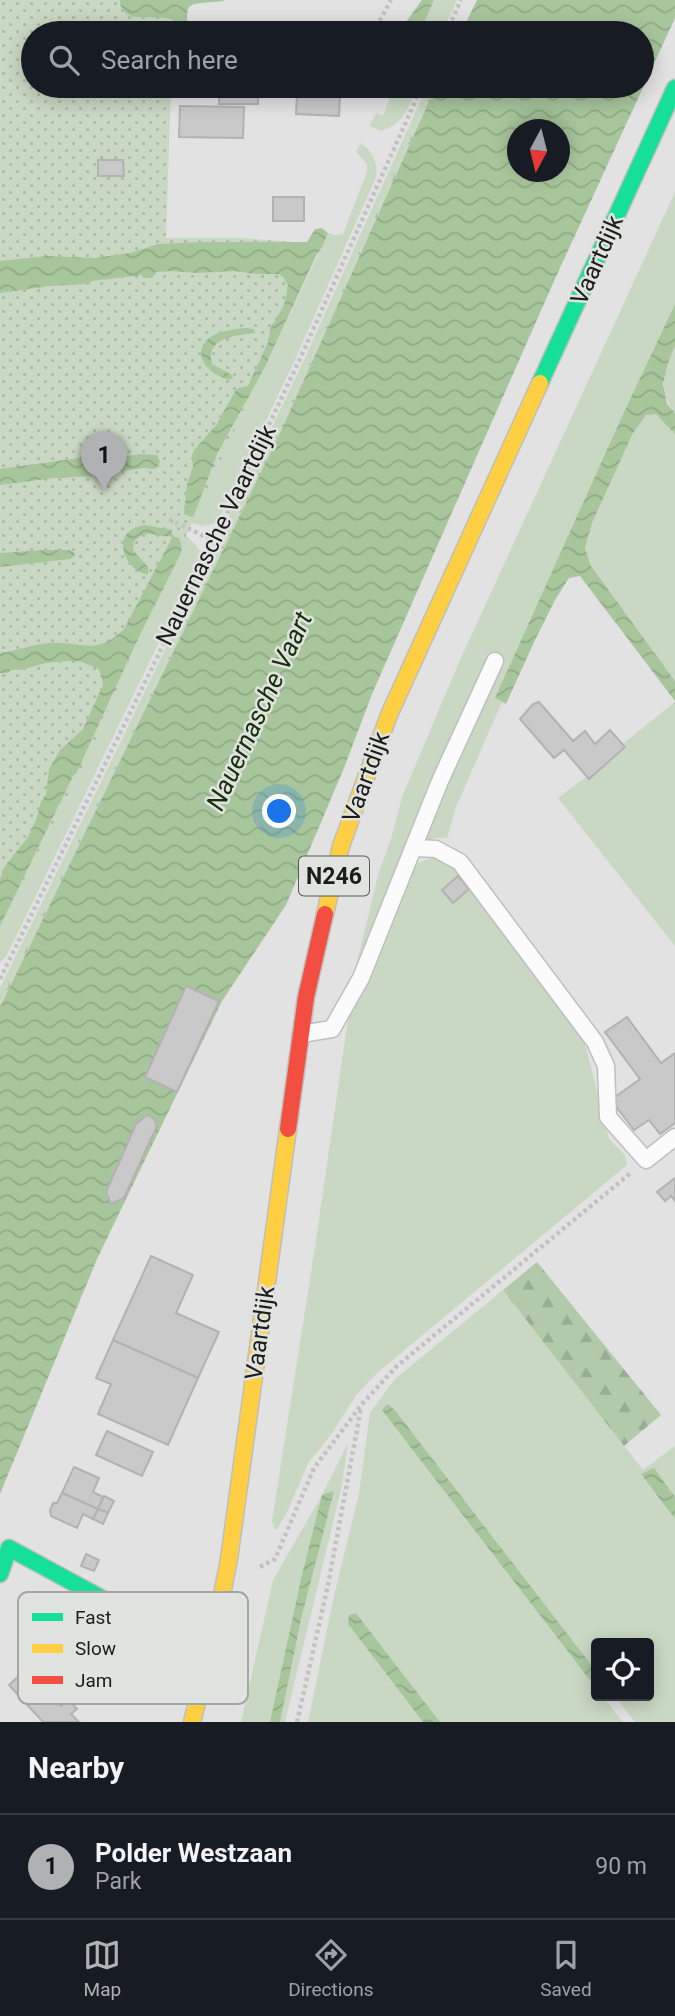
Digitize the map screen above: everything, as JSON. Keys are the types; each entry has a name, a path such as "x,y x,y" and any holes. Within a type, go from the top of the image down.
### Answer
{"main road":[{"name":"Vaartdijk","path":"223,1592 306,997 341,846 389,715 675,88"},
{"path":"0,1574 9,1548 90,1592"},
{"name":"Vaartdijk","path":"192,1722 197,1704"}],"lane":[{"path":"301,1034 332,1029 361,978 440,781 495,661"},
{"path":"414,848 436,849 460,862 595,1041 606,1066 608,1117 646,1160 675,1137"}],"path":[{"path":"380,21 391,0"},
{"path":"451,21 461,0"},
{"name":"Nauernasche Vaartdijk","path":"0,979 214,541 299,361 417,98"},
{"path":"169,519 214,541"},
{"path":"227,1567 255,1570 275,1559 314,1468 362,1404 397,1366 646,1160"},
{"path":"297,1722 328,1585 362,1404"}],"green space":[{"path":"0,0 174,0 173,21 21,21 21,98 171,98 166,238 242,238 320,244 143,629 90,752 0,926"},
{"path":"434,0 457,0 447,21 425,21"},
{"path":"390,98 412,98 401,119 390,127 381,131 369,126 377,112 383,116"},
{"path":"422,98 429,98 279,430 0,1002 0,988 305,358"},
{"path":"431,98 281,431 0,1007 0,1002 279,430"},
{"path":"361,143 375,160 376,176 293,364 217,523 203,526 187,522 182,532 144,525 127,534 122,543 124,556 141,574 153,575 131,617 107,642 86,646 47,643 0,653 0,567 70,559 75,555 69,550 0,553 0,485 95,476 142,468 155,469 160,462 157,455 141,454 117,458 79,458 0,469 0,306 186,275 232,278 274,287 273,295 265,301 258,314 254,329 232,330 216,335 204,343 201,349 201,356 209,368 229,380 224,404 193,440 188,450 185,474 177,488 174,509 181,516 191,517 218,452 265,367 328,233 343,234 367,172 367,164 356,152"},
{"path":"675,192 675,304 496,699 502,702 456,807 447,838 433,838 421,842 400,859 354,975 378,875 402,797 460,660"},
{"path":"675,346 675,413 666,397 664,380"},
{"path":"656,413 675,434 675,681 591,566 585,550 592,523 633,433 646,414"},
{"path":"182,532 202,554 6,957 0,962 0,926 76,773 182,547"},
{"path":"675,702 675,946 558,798 620,751 625,742"},
{"path":"433,857 445,859 455,867 582,1032 609,1139 625,1155 627,1165 377,1373 356,1395 331,1435 309,1462 276,1531 272,1521 348,1019 366,989 410,876 418,863"},
{"path":"537,1262 661,1415 624,1446 503,1290"},
{"path":"503,1290 643,1470 675,1446 675,1497 654,1469 641,1474 675,1519 675,1722 635,1722 619,1701 654,1701 654,1638 591,1638 591,1665 394,1409 387,1405 383,1410 591,1681 591,1701 606,1701 623,1722 440,1722 356,1613 348,1624 423,1722 308,1722 359,1493 370,1413 395,1379"},
{"path":"348,1443 342,1485 285,1722 241,1722 245,1704 248,1704 248,1691 273,1580 322,1495"}],"water":[{"path":"120,0 225,0 190,6 187,21 140,17 123,10"},
{"path":"422,0 434,0 425,21 407,21"},
{"path":"477,0 675,0 675,18 654,64 654,21 467,21"},
{"name":"Nauernasche Vaart","path":"431,98 638,98 554,281 372,694 286,905 222,1001 97,1259 0,1494 0,1007 281,431"},
{"path":"322,228 328,233 322,247 265,367 218,452 191,517 184,514 187,484 193,467 192,455 217,424 235,391 248,386 269,340 270,329 284,305 288,285 283,277 278,274 234,271 171,271 156,272 152,278 143,278 142,275 92,281 88,284 0,293 0,261 46,256 95,258 130,253 158,244 307,242 315,229"},
{"path":"675,304 675,346 663,384 667,404 675,413 675,434 656,414 646,415 633,433 592,523 585,549 591,566 675,681 675,701 580,576 569,578 555,600 506,704 495,698"},
{"path":"254,329 255,333 239,335 217,343 211,355 212,364 232,375 233,379 213,373 203,362 201,355 205,342 219,333"},
{"path":"141,454 157,455 160,462 155,469 142,468 95,476 0,485 0,469 79,458 117,458"},
{"path":"145,525 172,530 171,536 148,534 134,541 133,550 148,567 148,574 133,567 124,552 123,543 126,535 133,529"},
{"path":"173,536 179,538 181,553 0,926 0,879 5,866 28,837 36,820 46,794 49,769 60,750 83,729 103,685 97,668 79,661 46,663 0,673 0,653 50,643 97,645 114,638 124,629"},
{"path":"69,550 75,556 70,559 0,567 0,553"},
{"path":"387,1404 394,1409 591,1665 591,1682 382,1410"},
{"path":"654,1468 675,1497 675,1519 641,1474"},
{"path":"334,1491 301,1619 280,1722 270,1722 322,1495"},
{"path":"356,1613 440,1722 423,1722 348,1624 349,1615"}],"building":[{"path":"219,98 258,98 258,104 219,104"},
{"path":"297,98 340,98 339,116 296,114"},
{"path":"180,106 244,107 243,138 179,137"},
{"path":"98,160 123,160 124,176 98,176"},
{"path":"273,197 304,197 304,221 273,221"},
{"path":"539,702 573,741 585,731 595,744 610,730 625,747 589,779 564,750 554,758 520,719 533,704"},
{"path":"458,876 469,889 453,903 442,890"},
{"path":"186,986 219,1001 177,1092 145,1077"},
{"path":"627,1017 661,1063 675,1053 675,1123 660,1134 649,1120 634,1130 611,1100 640,1079 605,1032"},
{"path":"147,1115 154,1119 157,1126 124,1198 111,1204 106,1192 136,1124"},
{"path":"675,1178 675,1201 671,1196 665,1201 657,1192"},
{"path":"151,1256 193,1275 176,1313 219,1332 198,1378 113,1340"},
{"path":"113,1340 198,1378 168,1445 98,1414 111,1384 96,1378"},
{"path":"107,1431 153,1452 142,1476 96,1455"},
{"path":"74,1467 99,1478 93,1492 103,1497 98,1509 62,1493"},
{"path":"62,1493 98,1509 93,1519 83,1514 77,1528 51,1516 53,1503 57,1503"},
{"path":"104,1496 114,1501 108,1513 98,1509"},
{"path":"98,1509 108,1513 103,1524 93,1519"},
{"path":"86,1554 99,1560 94,1571 81,1566"},
{"path":"18,1677 18,1695 9,1685"},
{"path":"26,1704 73,1704 77,1709 71,1714 79,1722 43,1722"}],"traffic: fast":[{"path":"540,383 675,88"},
{"path":"0,1574 9,1548 90,1592"}],"traffic: slow":[{"path":"325,914 341,846 389,715 540,383"},
{"path":"223,1592 288,1129"},
{"path":"192,1722 197,1704"}],"traffic: jam":[{"path":"288,1129 306,997 325,914"}],"place":[{"name":"Polder Westzaan","path":"104,490"}]}
